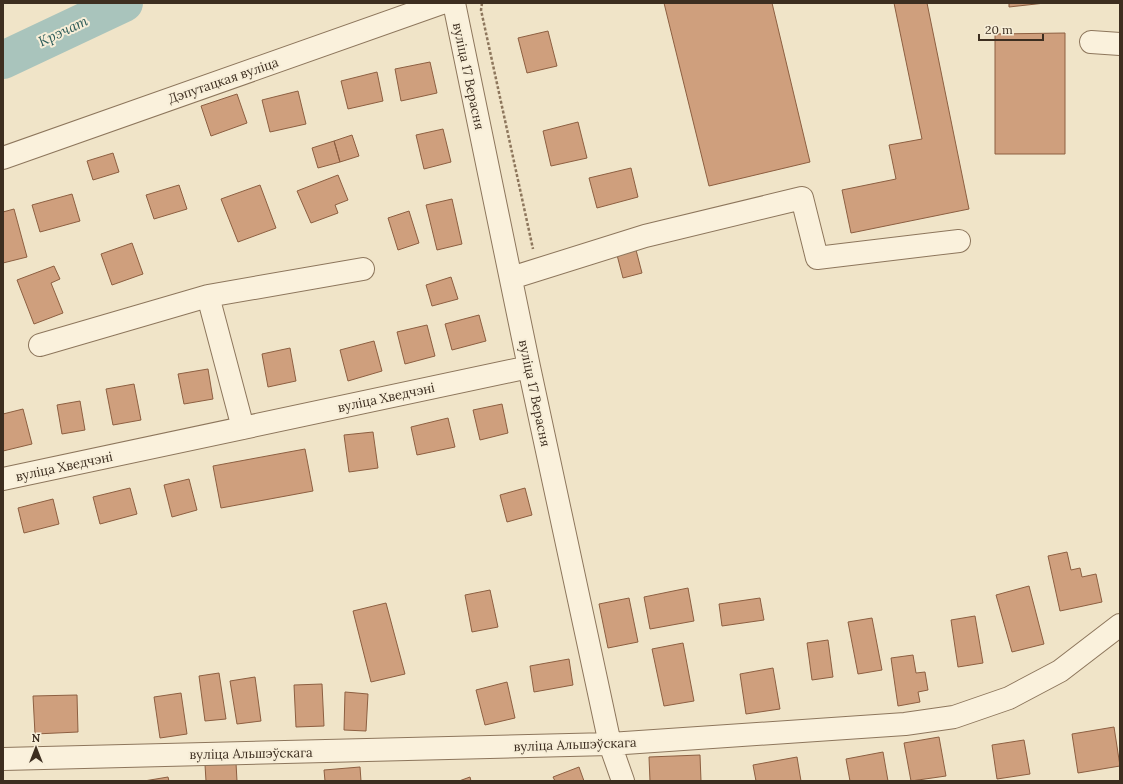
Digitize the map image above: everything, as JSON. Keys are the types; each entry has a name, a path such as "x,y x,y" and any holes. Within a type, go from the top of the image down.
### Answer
{"street":[{"name":"Дэпутацкая вуліца","path":"3,158 442,3"},
{"name":"вуліца 17 Верасня","path":"454,3 529,367 610,744 623,781"},
{"path":"1091,42 1120,44"},
{"path":"511,278 645,236 802,198 817,258 959,241"},
{"path":"40,345 208,296 363,269"},
{"path":"208,296 243,428"},
{"name":"вуліца Хведчэні","path":"3,479 529,367"},
{"name":"вуліца Альшэўскага","path":"3,759 610,744 905,724 954,717 1009,698 1060,671 1120,625"}],"path":[{"path":"482,3 481,10 538,269"}],"building":[{"path":"664,3 772,3 810,162 709,186"},
{"path":"894,3 927,3 969,209 851,233 842,190 896,179 889,145 922,139"},
{"path":"1009,3 1045,3 1009,7"},
{"path":"548,31 557,66 527,73 518,38"},
{"path":"1065,33 1065,154 995,154 995,34"},
{"path":"430,62 437,93 401,101 395,69"},
{"path":"377,72 383,101 348,109 341,81"},
{"path":"298,91 306,124 270,132 262,100"},
{"path":"237,94 247,123 211,136 201,106"},
{"path":"578,122 587,158 551,166 543,131"},
{"path":"443,129 451,162 424,169 416,135"},
{"path":"352,135 359,156 340,162 334,141"},
{"path":"334,141 340,162 318,168 312,148"},
{"path":"113,153 119,172 93,180 87,161"},
{"path":"631,168 638,197 597,208 589,178"},
{"path":"338,175 348,200 335,205 338,213 311,223 297,191"},
{"path":"179,185 187,209 154,219 146,195"},
{"path":"260,185 276,228 238,242 221,199"},
{"path":"72,194 80,221 40,232 32,205"},
{"path":"452,199 462,244 437,250 426,205"},
{"path":"14,209 27,257 3,263 3,212"},
{"path":"409,211 419,243 398,250 388,218"},
{"path":"132,243 143,274 112,285 101,254"},
{"path":"636,250 642,273 623,278 617,255"},
{"path":"54,266 60,279 51,283 63,313 34,324 17,280"},
{"path":"451,277 458,299 432,306 426,285"},
{"path":"479,315 486,341 452,350 445,324"},
{"path":"427,325 435,356 405,364 397,332"},
{"path":"374,341 382,371 348,381 340,350"},
{"path":"290,348 296,381 268,387 262,354"},
{"path":"208,369 213,399 184,404 178,374"},
{"path":"134,384 141,420 113,425 106,389"},
{"path":"80,401 85,430 62,434 57,405"},
{"path":"502,404 508,433 480,440 473,410"},
{"path":"23,409 32,444 3,451 3,414"},
{"path":"448,418 455,447 417,455 411,427"},
{"path":"373,432 378,468 349,472 344,435"},
{"path":"305,449 313,491 221,508 213,466"},
{"path":"189,479 197,510 172,517 164,485"},
{"path":"130,488 137,514 100,524 93,497"},
{"path":"525,488 532,515 507,522 500,495"},
{"path":"53,499 59,524 24,533 18,508"},
{"path":"1067,552 1071,570 1080,568 1082,577 1096,574 1102,602 1060,611 1048,556"},
{"path":"1029,586 1044,644 1012,652 996,595"},
{"path":"688,588 694,621 650,629 644,597"},
{"path":"490,590 498,627 472,632 465,595"},
{"path":"629,598 638,642 608,648 599,604"},
{"path":"760,598 764,620 722,626 719,604"},
{"path":"386,603 405,674 371,682 353,611"},
{"path":"975,616 983,663 958,667 951,620"},
{"path":"872,618 882,670 858,674 848,622"},
{"path":"828,640 833,677 812,680 807,643"},
{"path":"683,643 694,701 664,706 652,649"},
{"path":"913,655 916,673 925,672 928,690 918,692 920,702 898,706 891,658"},
{"path":"569,659 573,685 534,692 530,666"},
{"path":"773,668 780,709 746,714 740,674"},
{"path":"219,673 226,719 205,721 199,676"},
{"path":"255,677 261,721 237,724 230,681"},
{"path":"507,682 515,718 485,725 476,690"},
{"path":"322,684 324,726 296,727 294,685"},
{"path":"345,692 368,694 366,731 344,730"},
{"path":"181,693 187,734 160,738 154,697"},
{"path":"77,695 78,732 35,734 33,696"},
{"path":"1114,727 1120,766 1078,773 1072,734"},
{"path":"939,737 946,776 911,781 904,743"},
{"path":"1024,740 1030,774 997,779 992,745"},
{"path":"883,752 888,781 850,781 846,759"},
{"path":"700,755 701,781 650,781 649,757"},
{"path":"797,757 801,781 756,781 753,765"},
{"path":"236,763 237,781 206,781 205,765"},
{"path":"360,767 361,781 325,781 324,770"},
{"path":"579,767 584,781 555,781 553,777"},
{"path":"168,777 169,781 144,781"},
{"path":"470,777 471,781 459,781"}],"waterway":[{"name":"Крэчат","path":"3,60 124,3"}]}
